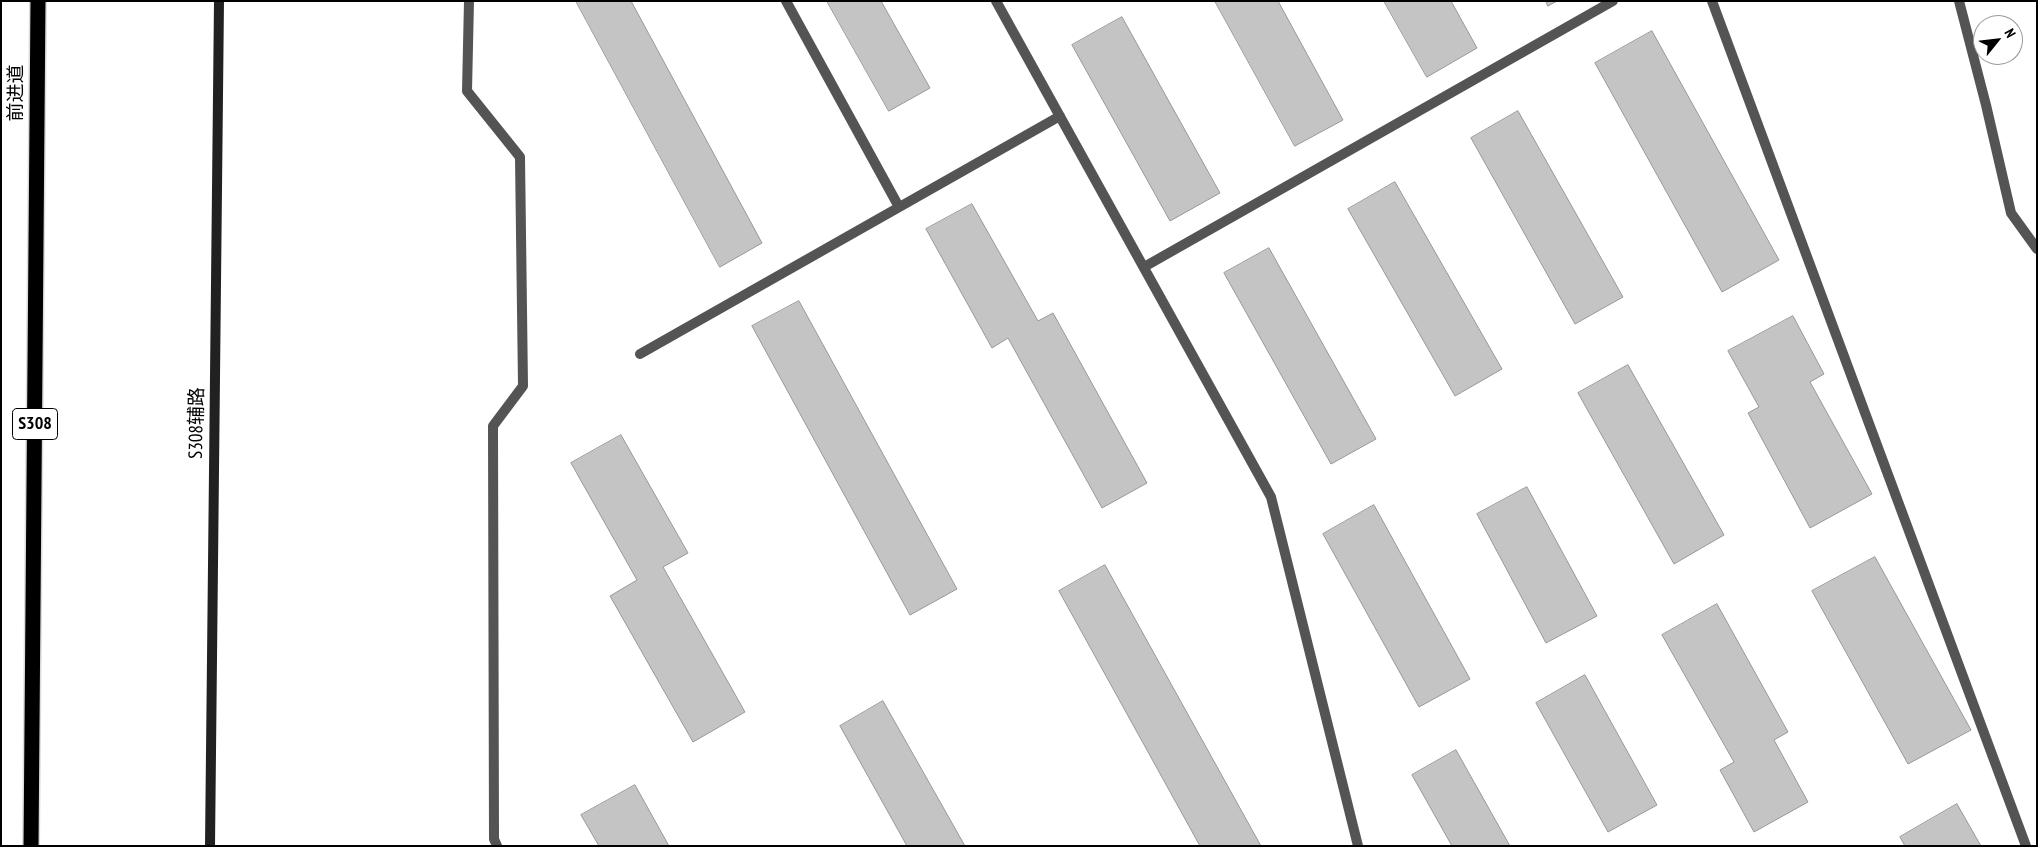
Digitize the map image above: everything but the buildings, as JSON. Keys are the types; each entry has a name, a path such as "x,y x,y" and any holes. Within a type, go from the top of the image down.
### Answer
{"highway":[{"name":"前进道","path":"31,846 38,1"}],"street":[{"name":"S308辅路","path":"210,846 219,1"},
{"path":"469,1 467,91 520,157 523,386 492,426 494,839 497,846"},
{"path":"786,1 899,208"},
{"path":"996,1 1271,497 1358,846"},
{"path":"1144,267 1613,1"},
{"path":"1712,1 2026,846"},
{"path":"1960,1 2011,212 2037,249"},
{"path":"640,354 1060,116"}]}
